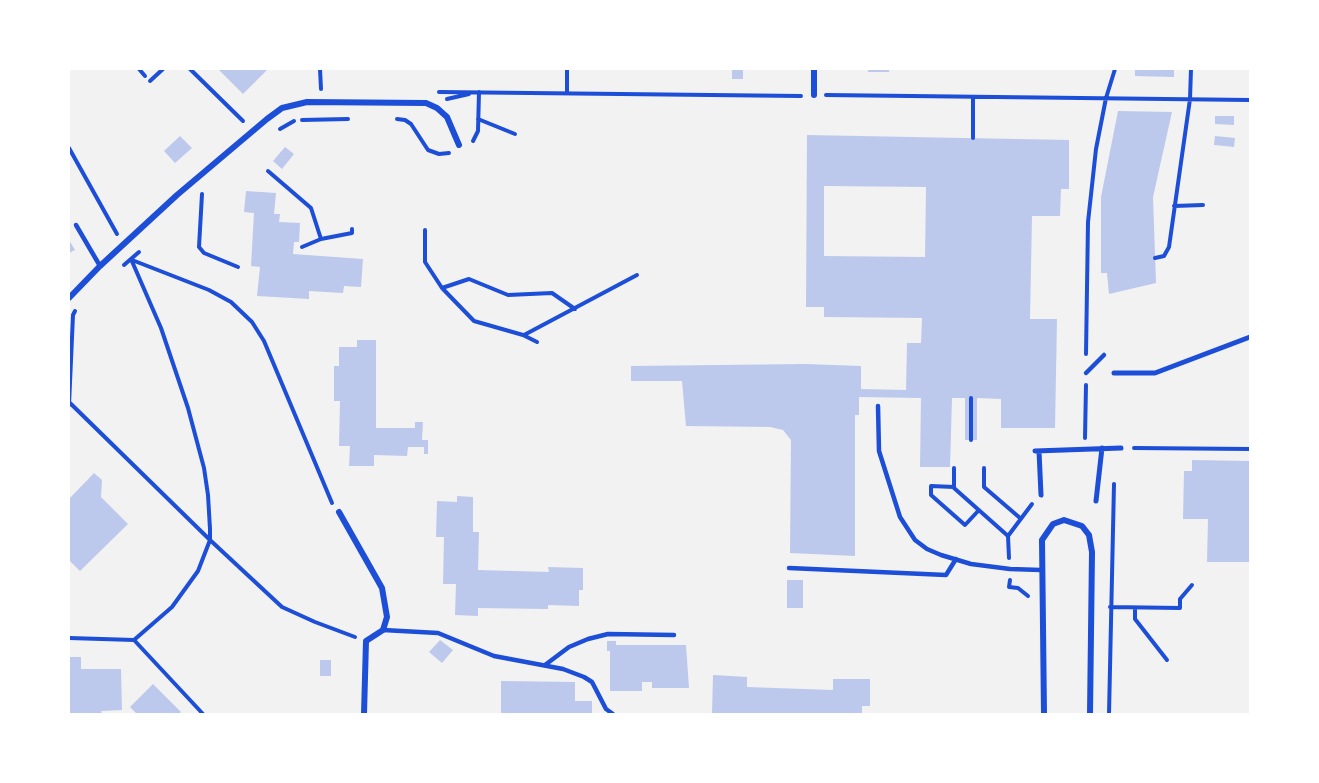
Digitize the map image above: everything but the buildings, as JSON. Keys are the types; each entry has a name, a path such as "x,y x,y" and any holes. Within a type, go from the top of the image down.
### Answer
{"street":[{"path":"814,69 814,95"},
{"path":"69,298 123,244 220,158 282,108 307,102 426,103 437,108 447,117 459,145"},
{"path":"1114,373 1155,373 1250,337"},
{"path":"1096,501 1102,448"},
{"path":"1041,495 1037,451 1121,448"},
{"path":"339,512 382,588 387,617 383,630 366,641 364,714"},
{"path":"1044,714 1042,540 1053,524 1064,520 1082,526 1089,535 1092,552 1090,714"}],"lane":[{"path":"76,225 100,266"},
{"path":"1086,373 1104,355"},
{"path":"878,406 879,451 900,517 915,540 927,549 971,564 1041,570"},
{"path":"789,568 946,575 956,559"},
{"path":"383,630 438,633 494,656 574,673 592,682 606,709 613,714"},
{"path":"545,665 569,647 608,634 674,635"}],"path":[{"path":"139,69 145,76"},
{"path":"150,81 163,69"},
{"path":"190,69 244,122"},
{"path":"320,69 321,92"},
{"path":"567,69 567,93"},
{"path":"1084,448 1088,222 1096,149 1106,98 1115,69"},
{"path":"1162,261 1169,246 1192,70"},
{"path":"471,144 478,131 479,92"},
{"path":"426,103 479,92 1250,100"},
{"path":"973,97 973,138"},
{"path":"279,130 297,120 356,118"},
{"path":"391,118 405,120 411,124 428,150 439,154 456,153"},
{"path":"478,119 515,134"},
{"path":"69,148 123,244 161,328 188,408 206,477 210,540 198,571 172,607 134,640 69,638"},
{"path":"268,171 310,208 321,239"},
{"path":"194,200 202,194 198,246 204,254 238,267"},
{"path":"1174,206 1203,205"},
{"path":"302,247 321,239 352,233 352,230"},
{"path":"425,230 425,262 442,288 474,321 523,335 537,342"},
{"path":"123,267 147,244"},
{"path":"1155,258 1164,256"},
{"path":"131,260 209,290 231,302 252,322 264,341 329,498 339,512"},
{"path":"523,335 637,275"},
{"path":"442,288 469,279 508,295 552,293 575,309"},
{"path":"79,303 73,315 69,404 282,607 366,641"},
{"path":"971,398 971,440"},
{"path":"1121,448 1250,449"},
{"path":"954,468 954,487"},
{"path":"984,468 984,487 1020,518"},
{"path":"1109,714 1114,480"},
{"path":"979,510 965,525 931,495 931,486 954,487 1008,536"},
{"path":"1028,608 1028,596 1018,588 1010,587 1008,536 1020,518 1041,495"},
{"path":"1110,607 1179,608 1180,599 1192,585"},
{"path":"1135,608 1134,619 1167,660"},
{"path":"134,640 203,714"}]}
